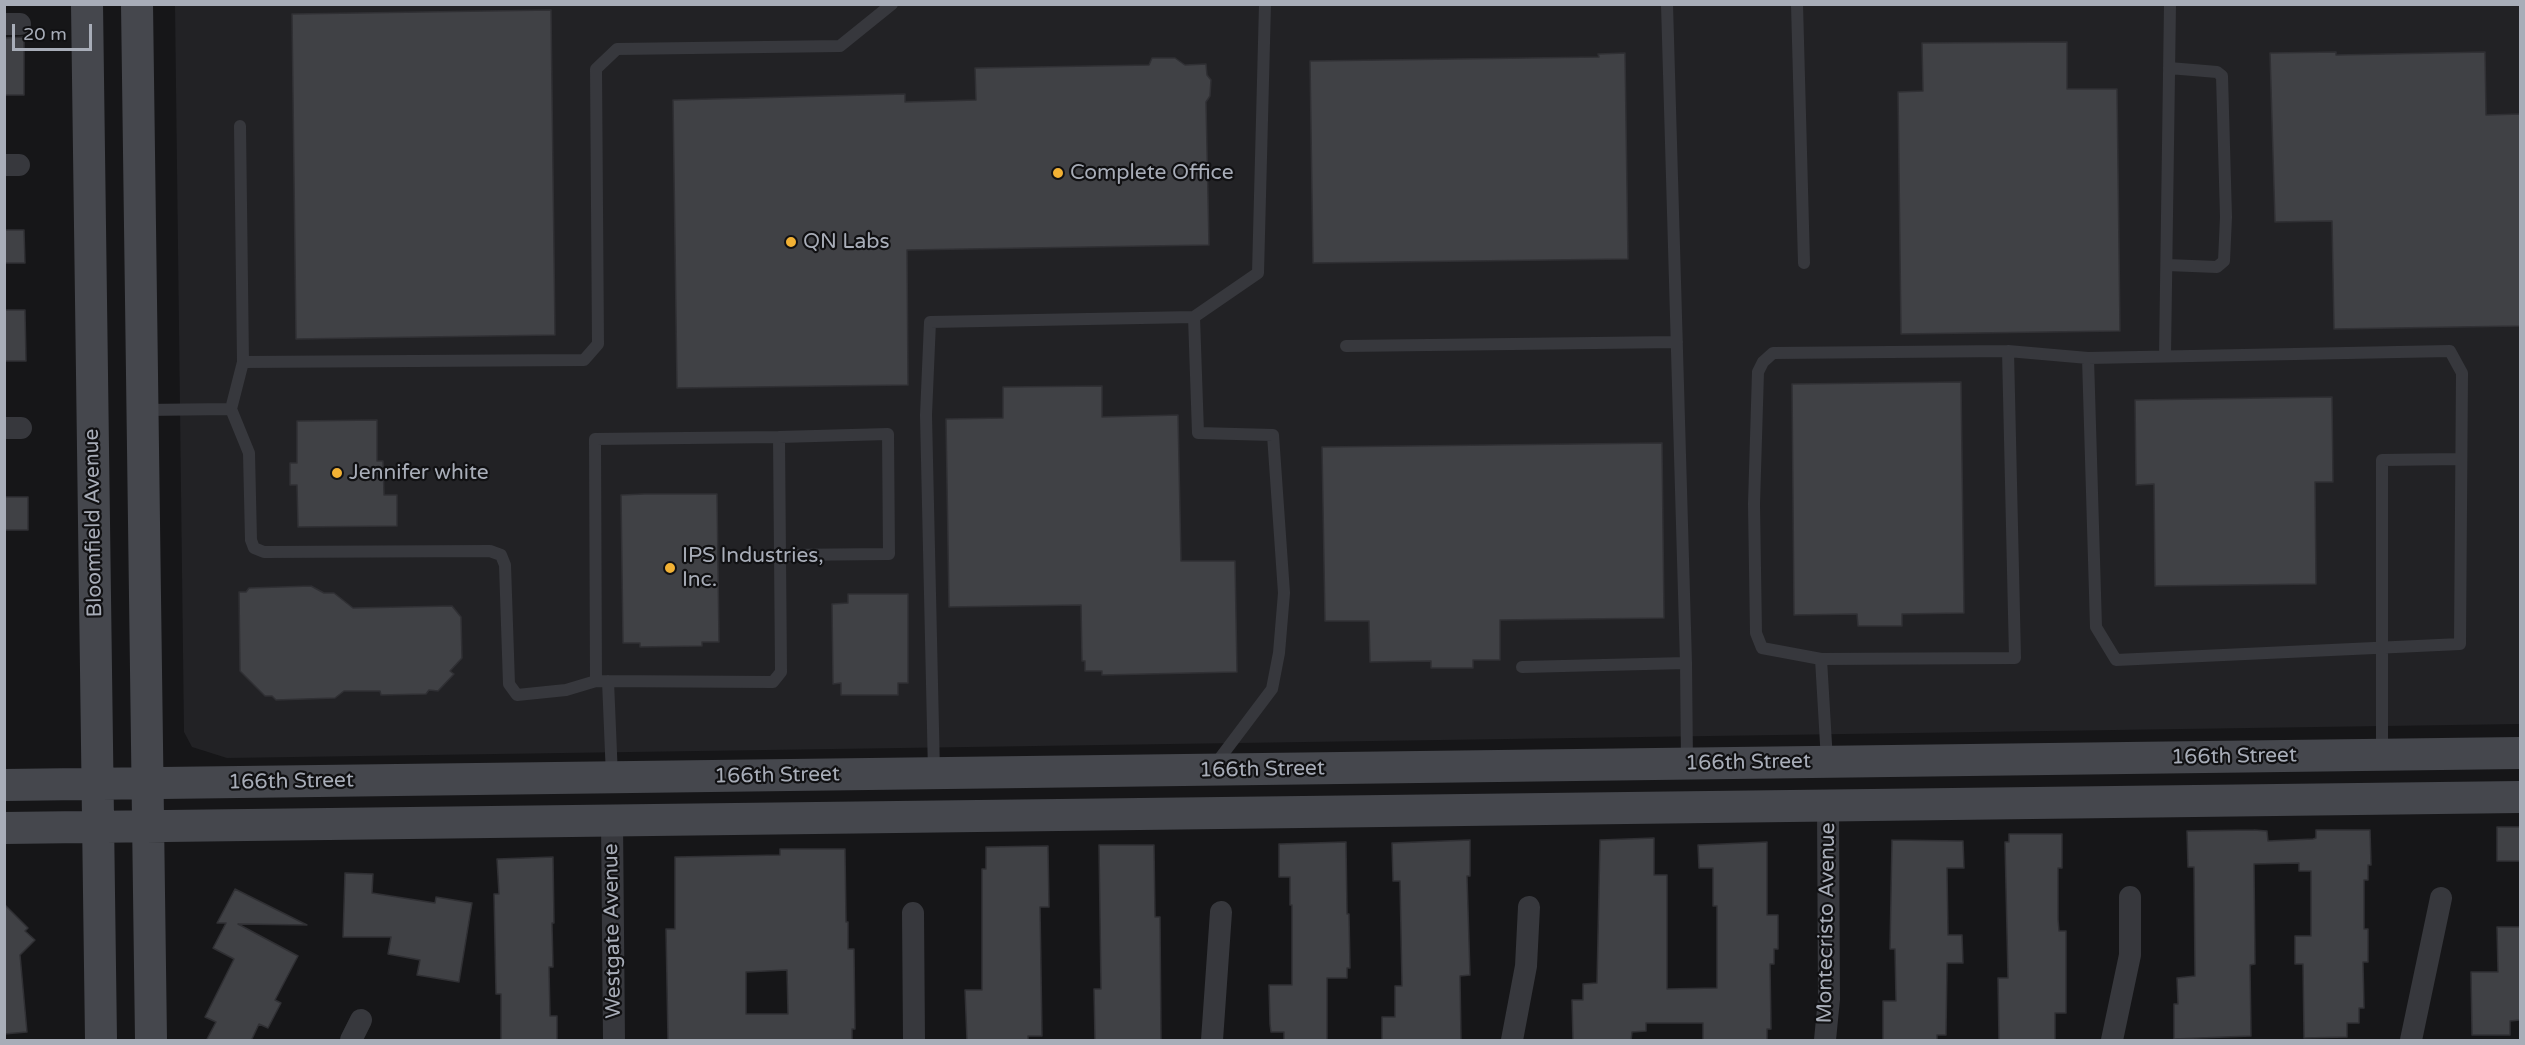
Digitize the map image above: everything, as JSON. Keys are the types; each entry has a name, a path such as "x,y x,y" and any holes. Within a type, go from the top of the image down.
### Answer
{"street":[{"name":"Bloomfield Avenue","path":"87,4 101,1041"},
{"path":"137,4 151,1041"},
{"name":"166th Street","path":"4,785 2520,753"},
{"path":"1827,762 1828,806"},
{"path":"612,778 612,821"},
{"name":"166th Street","path":"4,828 2520,797"},
{"name":"Montecristo Avenue","path":"1825,1041 1829,999 1828,806"},
{"name":"Westgate Avenue","path":"612,821 614,1041"},
{"path":"2112,1041 2130,955 2130,897"},
{"path":"2411,1041 2441,898"},
{"path":"1512,1041 1526,966 1529,907"},
{"path":"1212,1041 1221,912"},
{"path":"913,913 914,1041"},
{"path":"351,1041 361,1020"}],"lane":[{"path":"243,362 584,360 598,344 596,69 617,48 840,46 892,4"},
{"path":"934,774 926,415 930,322 1194,317 1258,273 1264,4"},
{"path":"1667,4 1687,764"},
{"path":"1797,4 1804,263"},
{"path":"2165,356 2170,4"},
{"path":"2167,265 2217,267 2224,261 2226,218 2222,76 2217,72 2169,68"},
{"path":"240,126 243,362 231,409 249,453 251,540 254,548 264,552 490,551 501,555 505,565 509,684 517,695 566,690 602,681 773,682 782,672 779,437"},
{"path":"1194,317 1198,433 1273,435 1284,593 1279,653 1272,689 1211,770"},
{"path":"1346,346 1677,342"},
{"path":"2008,351 2014,658 1821,660 1762,648 1756,633 1754,504 1758,372 1763,362 1773,353 2008,351 2088,358 2450,351 2462,373 2460,644 2116,660 2096,627 2088,358"},
{"path":"142,410 231,409"},
{"path":"612,778 602,681 595,439 888,434 889,554 780,555"},
{"path":"2382,755 2382,460 2461,459"},
{"path":"1821,660 1827,762"},
{"path":"1522,667 1686,663"}],"shaded area":[{"path":"175,5 2520,5 2520,724 227,758 192,747 184,732"}],"building":[{"path":"551,10 555,335 296,339 292,14"},
{"path":"24,37 24,95 4,95 4,38"},
{"path":"2067,42 2067,89 2117,89 2120,331 1901,334 1898,92 1923,91 1922,43"},
{"path":"2336,52 2336,55 2485,52 2486,115 2520,114 2520,326 2334,329 2332,221 2275,222 2270,53"},
{"path":"1625,53 1628,259 1313,263 1310,61 1599,57 1598,54"},
{"path":"1152,58 1175,58 1185,65 1206,64 1207,75 1211,80 1210,96 1206,102 1209,245 907,250 908,385 677,388 673,100 905,94 905,102 976,100 975,68 1149,65"},
{"path":"4,230 24,230 25,263 4,263"},
{"path":"4,310 25,310 26,361 4,361"},
{"path":"1961,382 1964,613 1902,614 1902,626 1858,626 1857,614 1794,615 1792,384"},
{"path":"1102,386 1102,417 1178,415 1181,561 1235,561 1237,672 1102,675 1102,671 1085,671 1085,661 1082,661 1081,605 949,607 946,419 1003,418 1003,387"},
{"path":"2332,397 2333,482 2315,482 2316,584 2155,586 2154,484 2136,485 2135,400"},
{"name":"Jennifer white","path":"377,420 377,461 383,461 384,495 397,495 397,526 298,527 297,485 290,485 290,463 297,463 297,421"},
{"path":"1662,443 1664,618 1500,620 1500,660 1473,660 1473,668 1431,668 1431,661 1370,662 1369,621 1325,621 1322,447"},
{"name":"IPS Industries, Inc.","path":"717,494 719,642 702,642 702,646 640,647 640,643 623,643 621,495"},
{"path":"4,497 28,497 28,530 4,530"},
{"path":"311,586 324,593 334,593 353,608 452,606 461,617 462,658 450,671 454,674 438,691 429,690 426,694 381,695 380,691 344,691 335,698 276,700 272,696 265,696 240,671 239,592 246,592 249,588"},
{"path":"848,594 908,594 908,683 898,683 898,695 841,695 841,683 833,684 832,604 848,603"},
{"path":"2497,827 2520,827 2520,861 2497,861"},
{"path":"2316,830 2370,830 2371,865 2368,865 2368,880 2364,880 2364,929 2368,929 2368,962 2363,962 2364,1008 2359,1008 2359,1023 2347,1023 2347,1037 2304,1038 2303,964 2295,964 2295,936 2311,936 2311,871 2299,871 2299,863 2254,864 2255,964 2250,965 2251,1036 2174,1039 2174,1004 2178,1004 2177,978 2195,976 2194,867 2188,867 2187,831 2267,831 2268,841 2313,839 2316,838"},
{"path":"2009,834 2062,834 2062,868 2058,868 2058,919 2059,931 2066,931 2066,1013 2055,1013 2055,1041 1999,1041 1998,978 2008,978 2005,842 2009,842"},
{"path":"1654,838 1654,875 1667,875 1667,989 1717,988 1717,906 1713,906 1713,868 1699,868 1698,845 1767,842 1767,915 1778,915 1778,949 1774,949 1774,964 1770,964 1771,1029 1767,1029 1767,1041 1703,1041 1703,1023 1646,1023 1646,1031 1632,1032 1631,1041 1573,1041 1572,1000 1583,1000 1583,984 1597,983 1600,840"},
{"path":"1470,840 1470,876 1467,876 1470,975 1460,976 1461,1041 1382,1041 1382,1017 1395,1017 1395,986 1402,986 1400,881 1393,881 1392,843"},
{"path":"1892,840 1963,841 1964,868 1947,868 1948,935 1962,935 1963,963 1947,963 1946,1035 1937,1035 1937,1041 1883,1041 1883,1001 1896,1001 1895,949 1890,949"},
{"path":"1346,842 1350,968 1347,968 1347,978 1327,978 1327,1041 1284,1041 1284,1032 1271,1032 1269,985 1292,985 1290,877 1279,877 1279,844"},
{"path":"1099,845 1154,845 1155,917 1160,917 1161,1041 1095,1041 1094,989 1101,989"},
{"path":"1048,846 1049,907 1040,907 1042,1036 1028,1036 1028,1041 967,1041 965,990 982,990 982,869 986,869 986,847"},
{"path":"780,849 845,849 848,949 854,949 855,1029 852,1029 852,1041 668,1041 666,929 675,929 675,857 780,855","holes":["787,970 788,1014 746,1014 746,972"]},
{"path":"553,857 554,923 552,923 553,967 549,967 550,1016 557,1016 557,1041 501,1041 501,994 496,994 494,894 499,894 497,859"},
{"path":"345,873 373,874 372,893 435,903 436,897 472,903 459,982 417,975 420,960 388,954 391,937 343,937"},
{"path":"235,889 307,925 238,924 298,956 275,1000 281,1003 268,1028 259,1024 251,1041 206,1041 216,1022 205,1017 234,959 213,948 226,923 217,923"},
{"path":"4,904 28,928 25,931 35,940 20,955 27,1032 4,1034"},
{"path":"2497,927 2520,927 2520,1020 2510,1021 2510,1035 2472,1035 2471,972 2498,972"}],"place":[{"name":"Complete Office","path":"1058,173"},
{"name":"QN Labs","path":"791,242"},
{"name":"Jennifer white","path":"337,473"},
{"name":"IPS Industries, Inc.","path":"670,568"}]}
